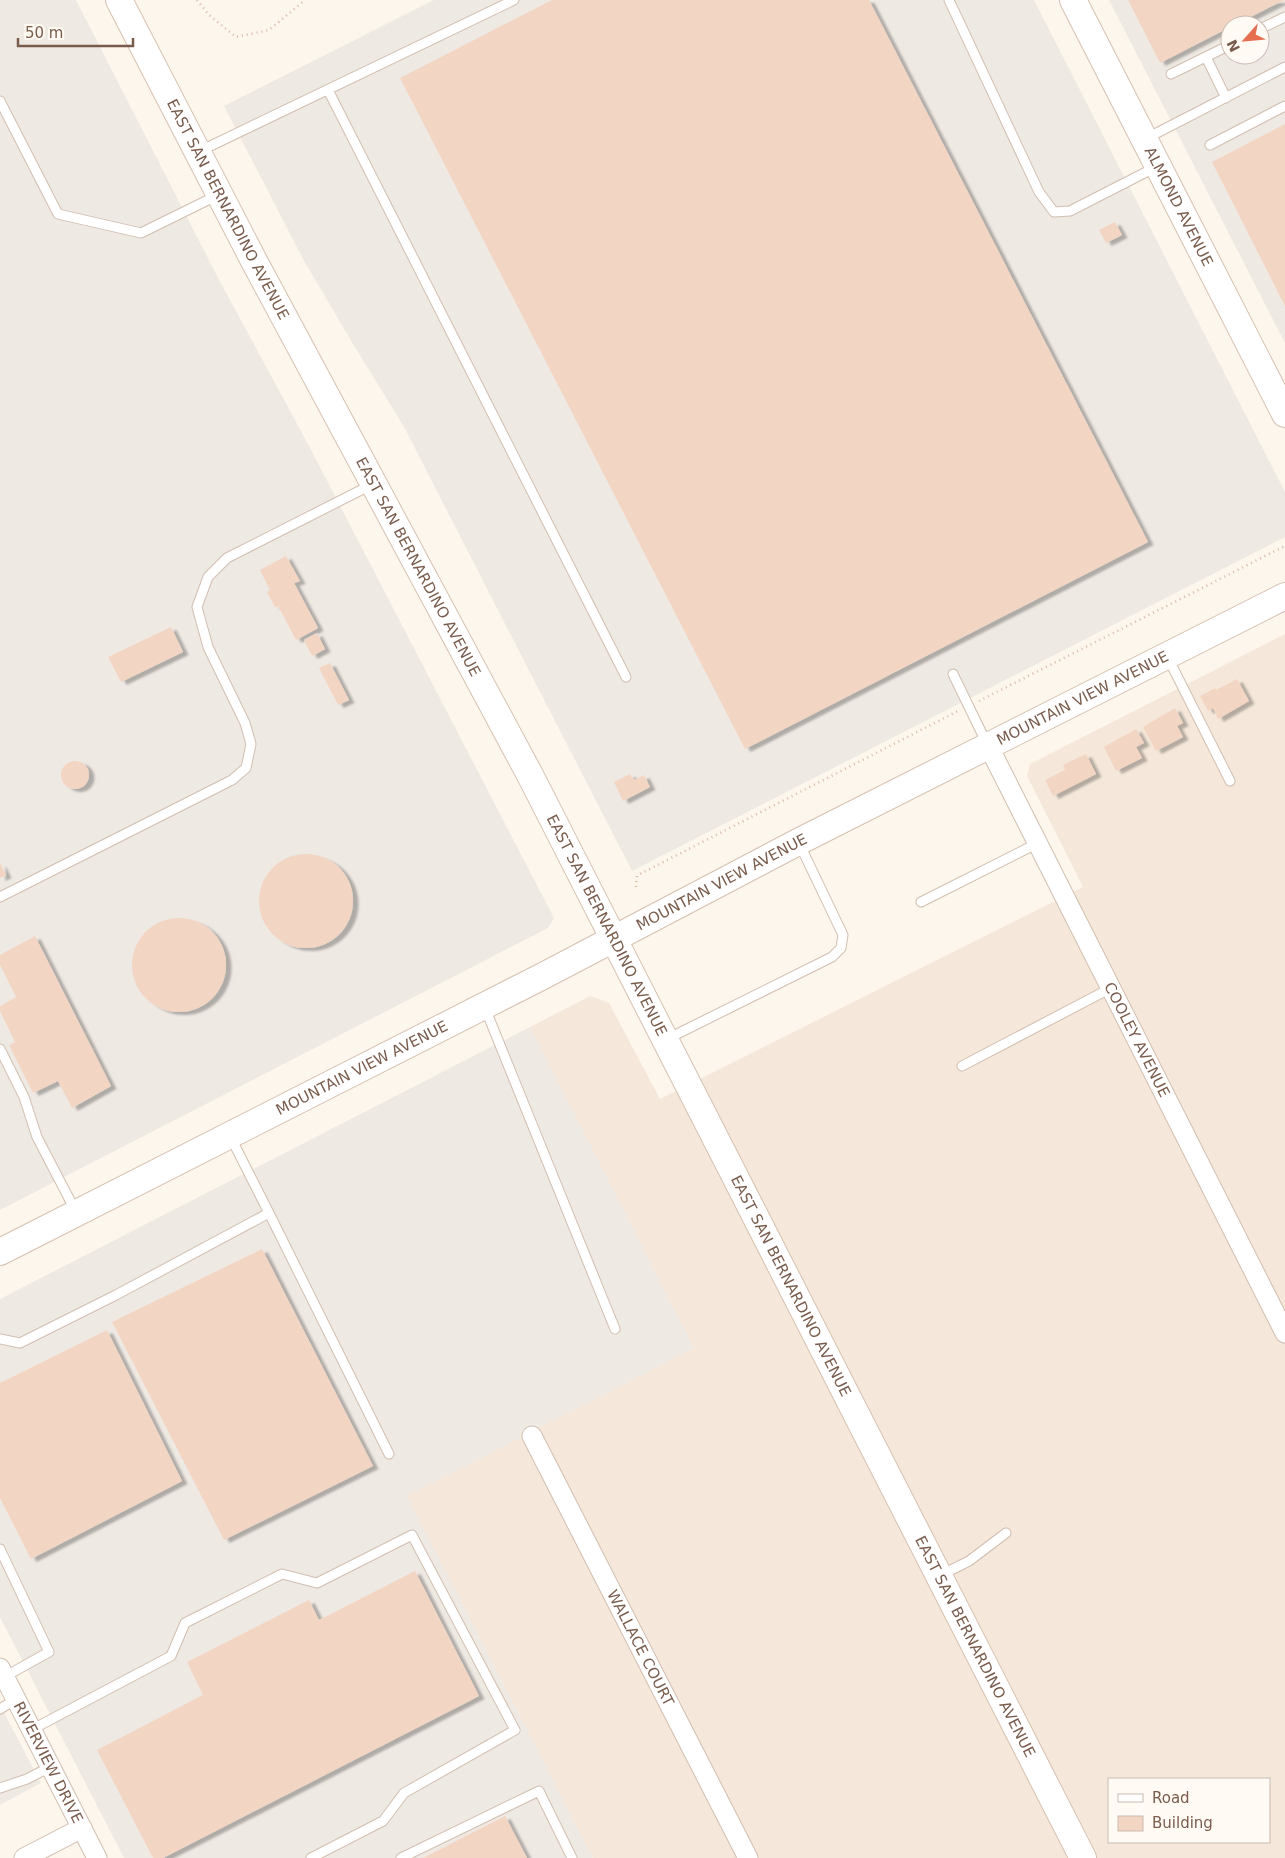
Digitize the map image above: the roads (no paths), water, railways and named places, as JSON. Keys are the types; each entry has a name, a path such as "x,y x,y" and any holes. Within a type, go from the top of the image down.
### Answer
{"main road":[{"name":"EAST SAN BERNARDINO AVENUE","path":"119,0 219,194 530,775 612,939 1083,1858"},
{"name":"ALMOND AVENUE","path":"1073,0 1285,414"},
{"name":"MOUNTAIN VIEW AVENUE","path":"0,1252 543,976 798,842 1285,596"}],"street":[{"name":"COOLEY AVENUE","path":"989,747 1285,1333"},
{"name":"WALLACE COURT","path":"532,1436 748,1858"},
{"name":"RIVERVIEW DRIVE","path":"2,1672 8,1704 31,1730 96,1858"},
{"path":"24,1858 82,1828"}],"lane":[{"path":"198,152 514,0"},
{"path":"949,0 1039,192 1054,212 1070,211 1158,166"},
{"path":"1270,25 1285,17"},
{"path":"1171,74 1220,49"},
{"path":"1206,57 1226,98"},
{"path":"1145,140 1285,67"},
{"path":"328,90 626,677"},
{"path":"0,101 58,214 141,233 219,194"},
{"path":"1210,145 1285,106"},
{"path":"0,897 232,780 246,768 251,744 245,723 208,647 198,607 208,577 227,558 373,483"},
{"path":"1166,656 1230,781"},
{"path":"953,674 989,747"},
{"path":"664,1040 832,957 841,948 843,935 798,842"},
{"path":"921,902 1038,843"},
{"path":"962,1066 1111,988"},
{"path":"484,1006 615,1329"},
{"path":"0,1049 24,1097 37,1137 76,1212"},
{"path":"229,1135 390,1454"},
{"path":"0,1339 20,1343 116,1295 269,1213"},
{"path":"939,1577 969,1561 1006,1533"},
{"path":"31,1730 171,1656 185,1623 282,1574 317,1583 412,1535 515,1730 404,1793 383,1821 312,1858"},
{"path":"0,1549 49,1652 2,1672"},
{"path":"0,1788 27,1779 50,1767"},
{"path":"402,1858 539,1791 572,1858"}]}
